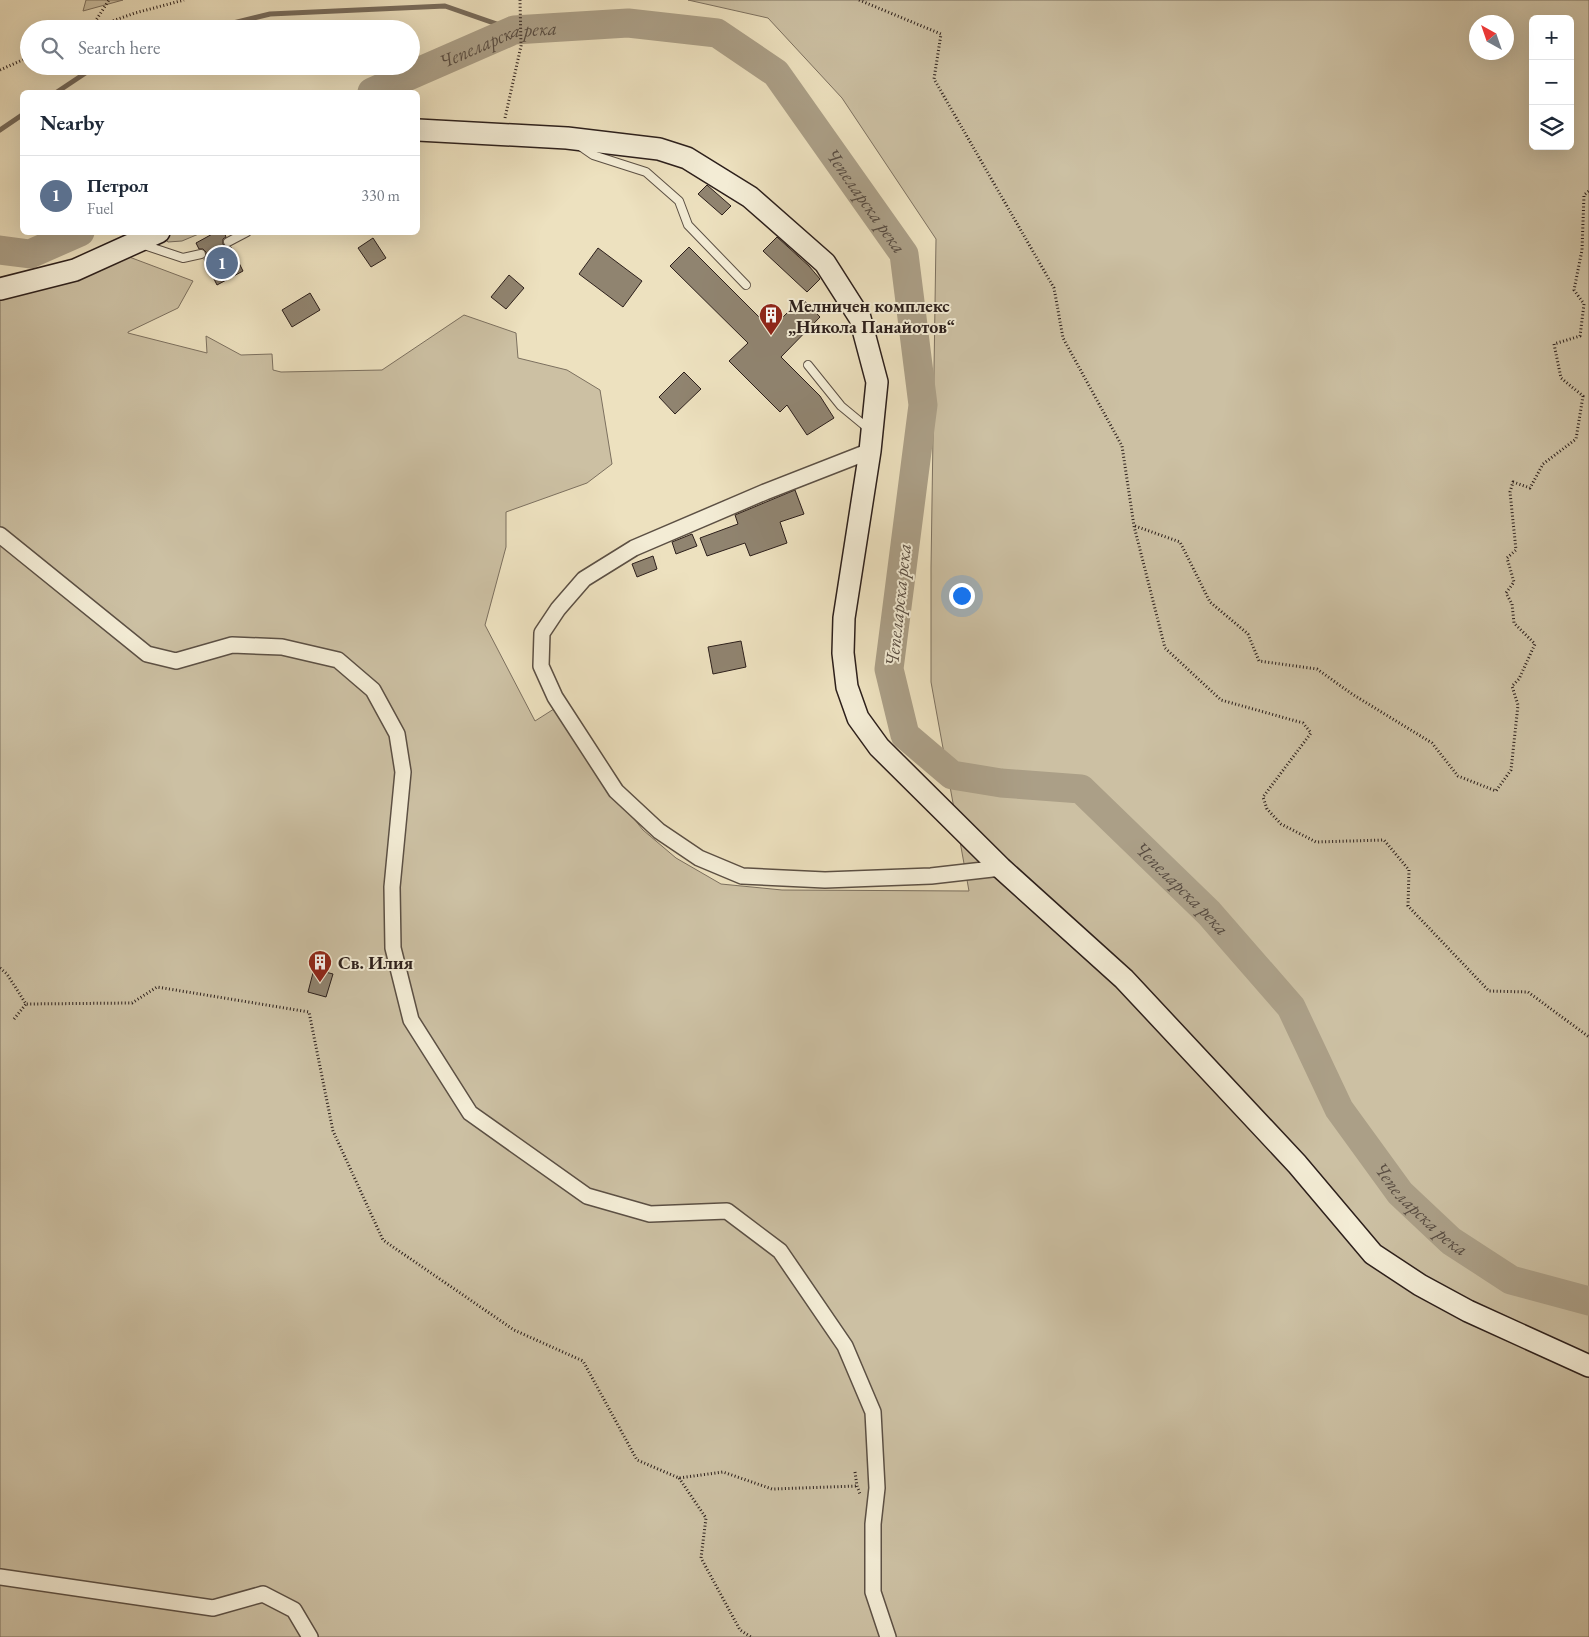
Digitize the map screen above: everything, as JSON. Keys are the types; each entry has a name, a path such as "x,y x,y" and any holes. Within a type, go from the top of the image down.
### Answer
{"main road":[{"path":"420,130 567,138 659,149 687,158 750,197 825,263 860,318 877,382 871,441 844,618 843,653 846,687 858,718 879,747 1001,868 1124,978 1297,1164 1373,1254 1420,1285 1468,1310 1589,1366"},
{"path":"0,289 75,270 153,235"}],"street":[{"path":"871,441 634,548 584,579 558,609 542,633 541,666 555,697 616,791 659,831 699,858 742,876 826,880 931,876 1001,868"},
{"path":"0,535 147,654 176,661 232,645 282,648 338,660 373,690 397,734 403,772 392,887 393,948 411,1020 470,1113 587,1196 650,1214 727,1211 780,1251 845,1346 873,1412 877,1488 873,1524 873,1592 888,1637"},
{"path":"0,1577 213,1608 263,1594 294,1610 310,1637"}],"lane":[{"path":"567,138 593,155 646,172 679,201 688,225 746,285"},
{"path":"228,242 241,235"},
{"path":"137,243 184,258 201,254"},
{"path":"808,365 871,441"}],"path":[{"path":"96,20 109,0"},
{"path":"114,20 184,0"},
{"path":"501,134 521,46 520,0"},
{"path":"859,0 941,34 934,80 1054,288 1063,338 1122,446 1134,526 1164,648 1221,700 1303,723 1311,733 1263,796 1267,809 1281,824 1316,842 1384,840 1409,870 1408,906 1489,991 1528,992 1589,1037"},
{"path":"0,70 20,61"},
{"path":"1134,526 1180,542 1210,602 1248,634 1259,661 1317,669 1352,694 1432,743 1458,776 1496,791 1511,770 1518,706 1512,686 1519,679 1536,644 1514,623 1512,604 1506,593 1514,582 1507,558 1516,550 1510,492 1513,482 1530,488 1543,464 1576,439 1583,396 1561,378 1554,344 1580,336 1584,304 1574,290 1582,250 1584,195 1589,191"},
{"path":"0,968 7,974 26,1004"},
{"path":"26,1004 132,1003 157,987 309,1012 333,1130 383,1240 514,1330 583,1361 637,1460 679,1478 722,1472 772,1489 857,1486 855,1472"},
{"path":"14,1019 26,1004"},
{"path":"679,1478 706,1518 701,1558 740,1630 751,1637"}],"shaded area":[{"path":"86,0 123,0 83,11"},
{"path":"688,0 1589,0 1589,1637 0,1637 0,291 124,255 193,281 178,308 128,333 207,353 206,336 241,355 272,354 273,370 281,372 382,370 464,315 516,333 518,358 567,370 600,390 612,464 587,483 506,512 506,547 485,625 535,721 557,707 613,793 643,830 676,858 721,884 782,890 969,891 931,682 936,239 842,98 768,18"},
{"path":"160,235 196,235 182,241 168,242"}],"building":[{"path":"707,185 731,206 722,215 698,194"},
{"path":"211,235 225,235 223,244 225,247 231,247 243,271 217,285 204,259 206,252 203,249 199,249 196,243"},
{"path":"777,237 809,266 820,279 807,292 763,251"},
{"path":"373,238 386,258 371,267 358,248"},
{"name":"Мелничен комплекс „Никола Панайотов“","path":"689,247 771,329 802,298 820,317 781,357 820,396 834,418 807,435 787,405 780,412 729,361 748,343 670,266"},
{"path":"598,248 642,281 623,307 579,274"},
{"path":"509,275 524,288 506,309 491,297"},
{"path":"310,293 320,310 292,327 282,310"},
{"path":"684,372 701,389 675,414 659,397"},
{"path":"795,490 804,514 780,522 787,543 750,556 745,543 707,556 700,538 738,524 735,515"},
{"path":"692,534 697,546 676,554 672,542"},
{"path":"653,556 657,569 637,577 632,564"},
{"path":"741,641 746,667 713,674 708,647"},
{"name":"Св. Илия","path":"314,969 333,974 326,997 308,992"}],"waterway":[{"path":"246,20 270,14 445,6 514,30"},
{"name":"Чепеларска река","path":"420,71 514,30 628,23 717,33 776,73 904,254 923,405 889,669 905,735 952,775 1001,783 1081,789 1209,913 1291,1007 1339,1109 1400,1193 1451,1241 1511,1280 1589,1301"},
{"path":"60,90 82,75"},
{"name":"Чепеларска река","path":"377,90 411,75"},
{"path":"0,130 20,116"},
{"name":"Чепеларска река","path":"0,250 30,254 73,235"}],"place":[{"name":"Петрол","path":"222,263"},
{"name":"Мелничен комплекс „Никола Панайотов“","path":"771,336"},
{"name":"Св. Илия","path":"320,983"}]}
